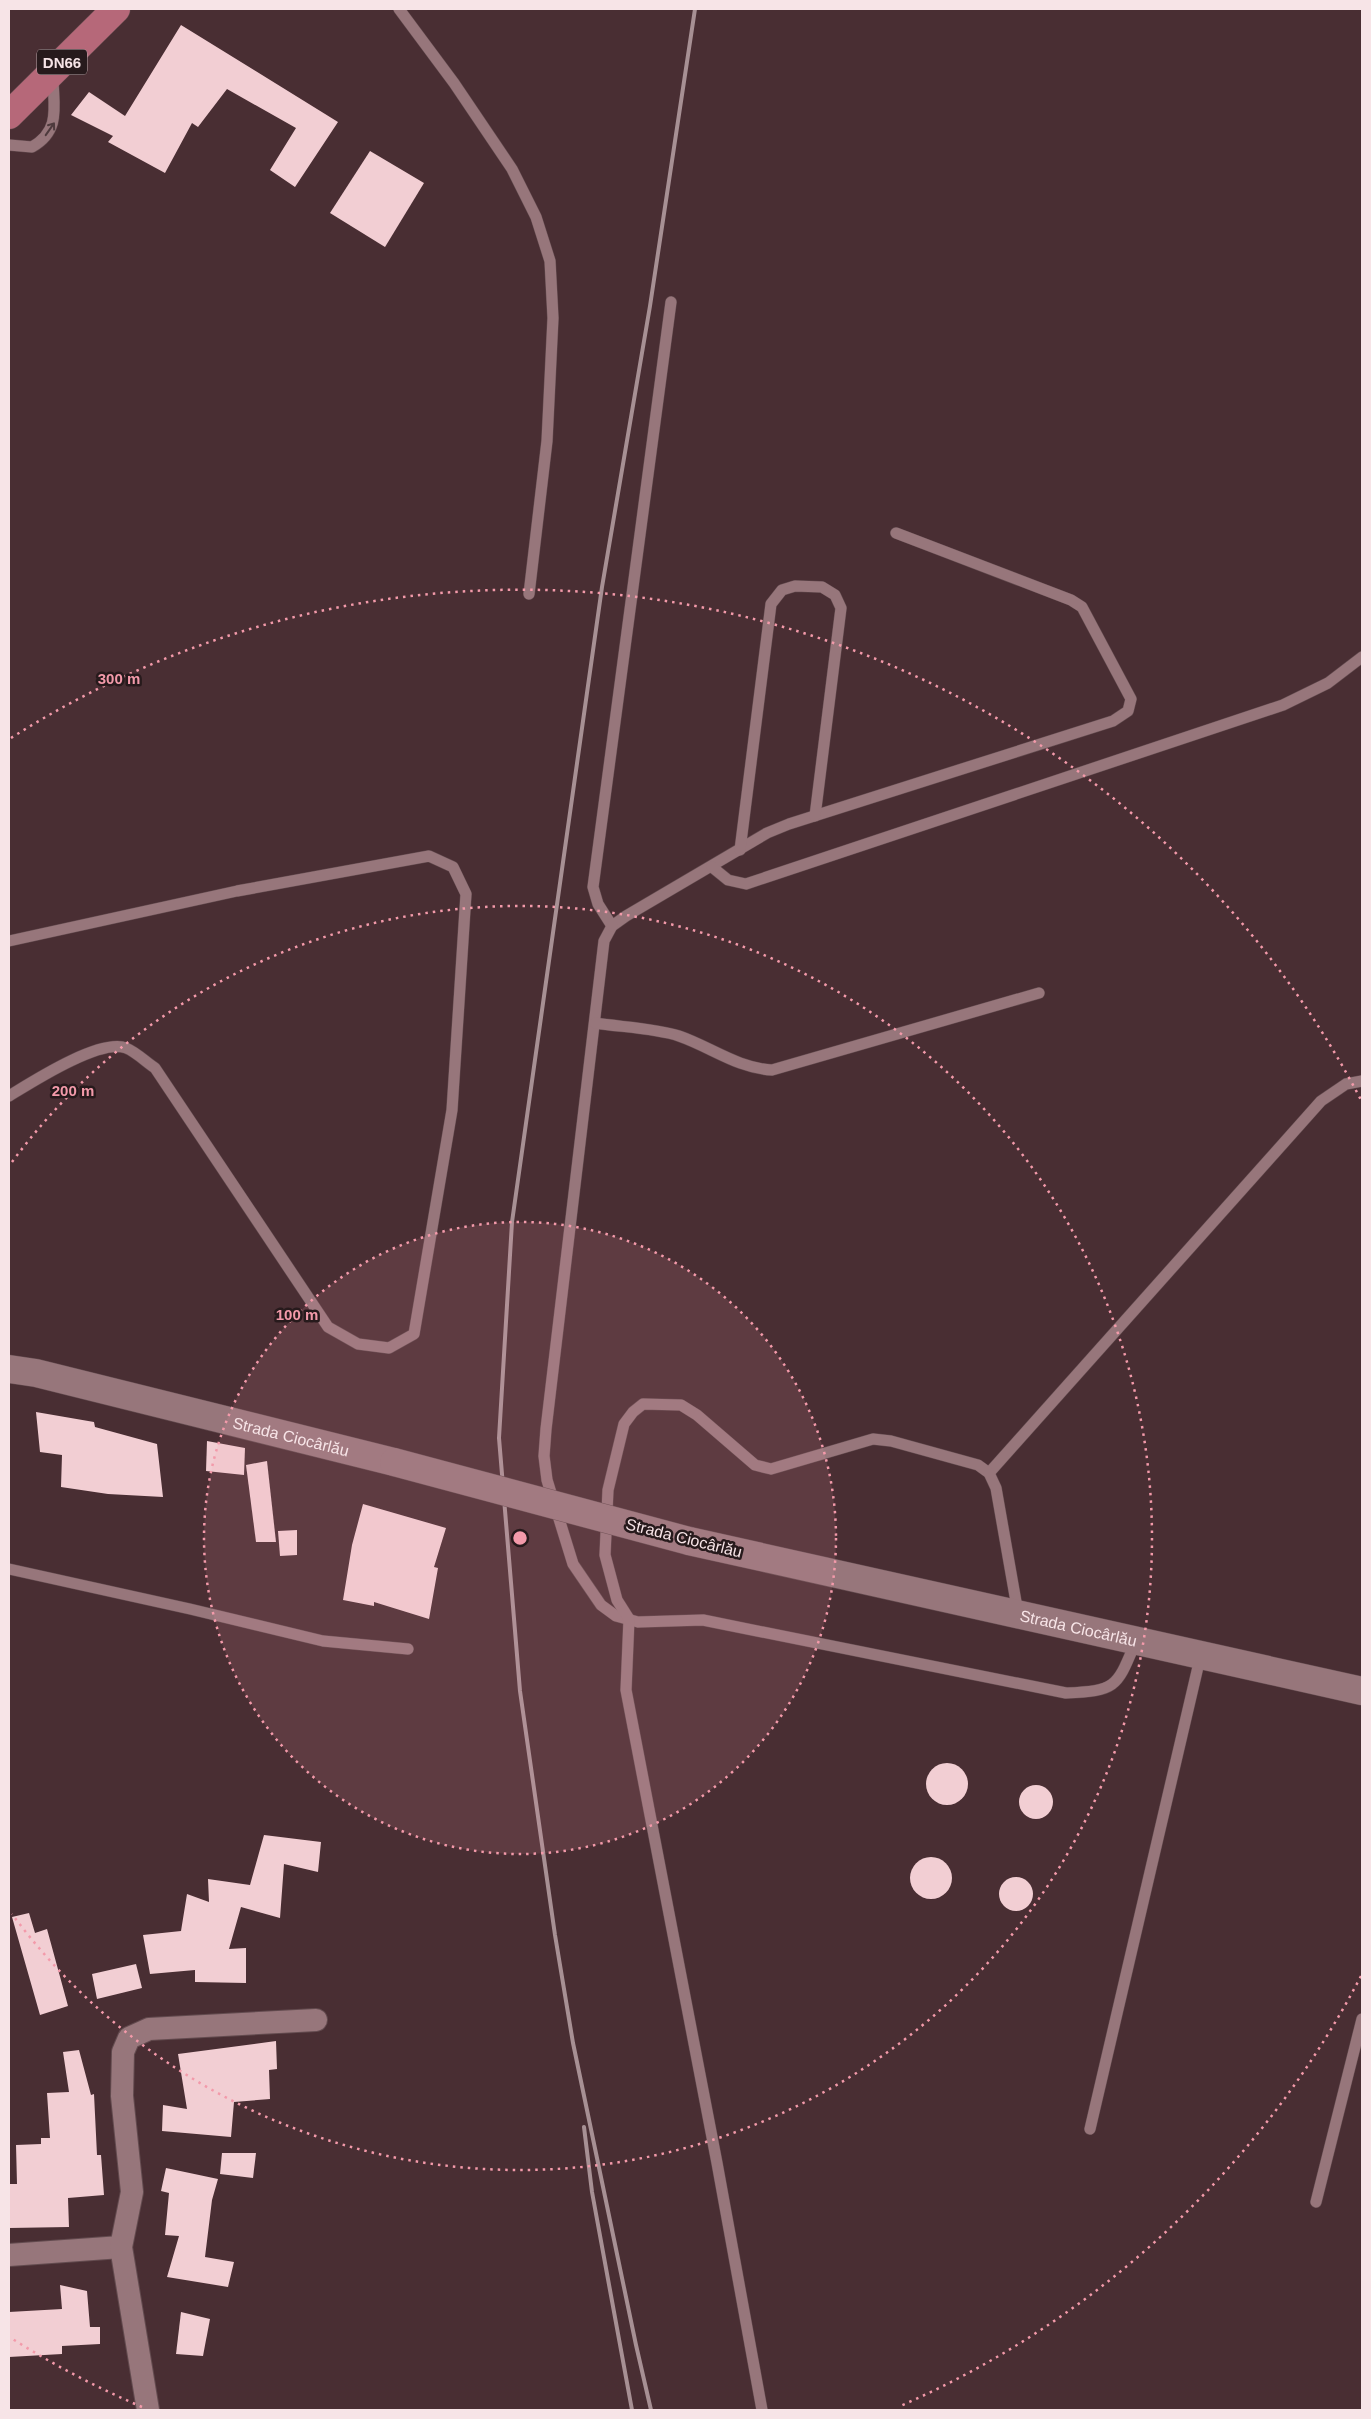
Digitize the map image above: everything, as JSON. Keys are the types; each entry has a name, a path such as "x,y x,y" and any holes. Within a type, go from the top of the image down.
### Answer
{"main road":[{"name":"DN66","path":"9,114 116,9"},
{"name":"Strada Ciocârlău","path":"9,1369 36,1373 394,1462 689,1541 1362,1691"}],"street":[{"path":"148,2410 121,2247 132,2192 122,2096 123,2052 129,2038 149,2029 316,2020"},
{"path":"9,2255 121,2247"}],"lane":[{"path":"399,9 454,83 512,169 536,217 550,261 553,318 547,441 529,594"},
{"path":"9,145 32,147 50,130 54,122 53,71"},
{"path":"612,926 598,904 593,887 671,302"},
{"path":"896,533 1071,600 1082,607 1131,699 1128,711 1113,721 767,833 612,926 604,941 544,1456 547,1480 573,1564 601,1605 616,1616 638,1622 703,1620 1066,1693 1091,1692 1112,1686 1120,1678 1136,1640"},
{"path":"740,850 771,604 782,590 795,586 822,587 834,595 841,608 815,816"},
{"path":"712,867 728,880 746,884 1283,705 1328,683 1362,657"},
{"path":"9,941 237,891 429,856 452,867 466,894 452,1110 414,1334 388,1348 358,1344 328,1327 155,1068 125,1047 97,1050 57,1067 9,1096"},
{"path":"595,1023 676,1035 708,1051 755,1069 772,1070 1039,993"},
{"path":"989,1473 1321,1101 1346,1084 1362,1081"},
{"path":"762,2410 717,2162 626,1690 629,1619 617,1600 605,1555 608,1490 624,1424 633,1412 644,1404 664,1403 681,1405 697,1415 755,1466 771,1469 873,1439 891,1441 978,1465 989,1473 996,1488 1018,1613"},
{"path":"9,1569 323,1641 408,1649"},
{"path":"1090,2129 1201,1654"},
{"path":"1316,2202 1358,2056 1362,2019"}],"building":[{"path":"181,25 338,122 295,187 270,170 296,128 227,89 198,127 192,123 165,173 108,142 113,136 71,115 89,92 125,116"},
{"path":"370,151 424,183 385,247 330,213"},
{"path":"36,1412 94,1422 95,1427 157,1444 163,1497 108,1494 61,1487 62,1455 40,1452"},
{"path":"207,1441 245,1448 244,1475 206,1471"},
{"path":"267,1461 276,1542 256,1542 246,1465"},
{"path":"363,1504 446,1528 434,1567 438,1568 429,1619 374,1602 374,1606 343,1600 352,1545"},
{"path":"297,1530 297,1555 280,1556 278,1531"},
{"path":"947,1763 962,1769 968,1784 962,1799 947,1805 932,1799 926,1784 932,1769"},
{"path":"1036,1785 1048,1790 1053,1802 1048,1814 1036,1819 1024,1814 1019,1802 1024,1790"},
{"path":"264,1835 321,1842 318,1872 284,1864 280,1918 241,1907 229,1949 246,1948 246,1983 195,1982 195,1970 150,1974 143,1935 181,1931 187,1894 209,1902 208,1879 250,1885"},
{"path":"927,1857 935,1857 946,1863 952,1878 946,1893 935,1899 927,1899 916,1893 910,1882 910,1874 916,1863"},
{"path":"1016,1877 1028,1882 1033,1894 1028,1906 1016,1911 1004,1906 999,1894 1004,1882"},
{"path":"29,1913 35,1933 47,1929 68,2006 40,2015 12,1917"},
{"path":"136,1964 142,1988 97,1999 92,1974"},
{"path":"276,2041 277,2069 269,2070 270,2099 234,2102 231,2137 162,2131 163,2105 187,2109 178,2054"},
{"path":"79,2050 91,2095 94,2094 97,2155 101,2155 104,2195 68,2198 69,2227 9,2228 9,2184 17,2184 16,2145 41,2144 41,2138 50,2138 47,2093 69,2092 63,2052"},
{"path":"222,2153 256,2153 253,2178 220,2174"},
{"path":"166,2168 218,2179 212,2200 205,2257 234,2262 228,2287 167,2277 179,2236 165,2235 169,2193 161,2191"},
{"path":"60,2285 87,2291 90,2327 100,2327 100,2344 62,2346 62,2354 9,2357 9,2312 62,2309"},
{"path":"181,2312 210,2319 203,2356 176,2354"}],"railway":[{"path":"651,2410 573,2043 555,1935 520,1691 499,1438 512,1222 602,587 650,306 695,9"},
{"path":"584,2127 592,2192 632,2410"}]}
